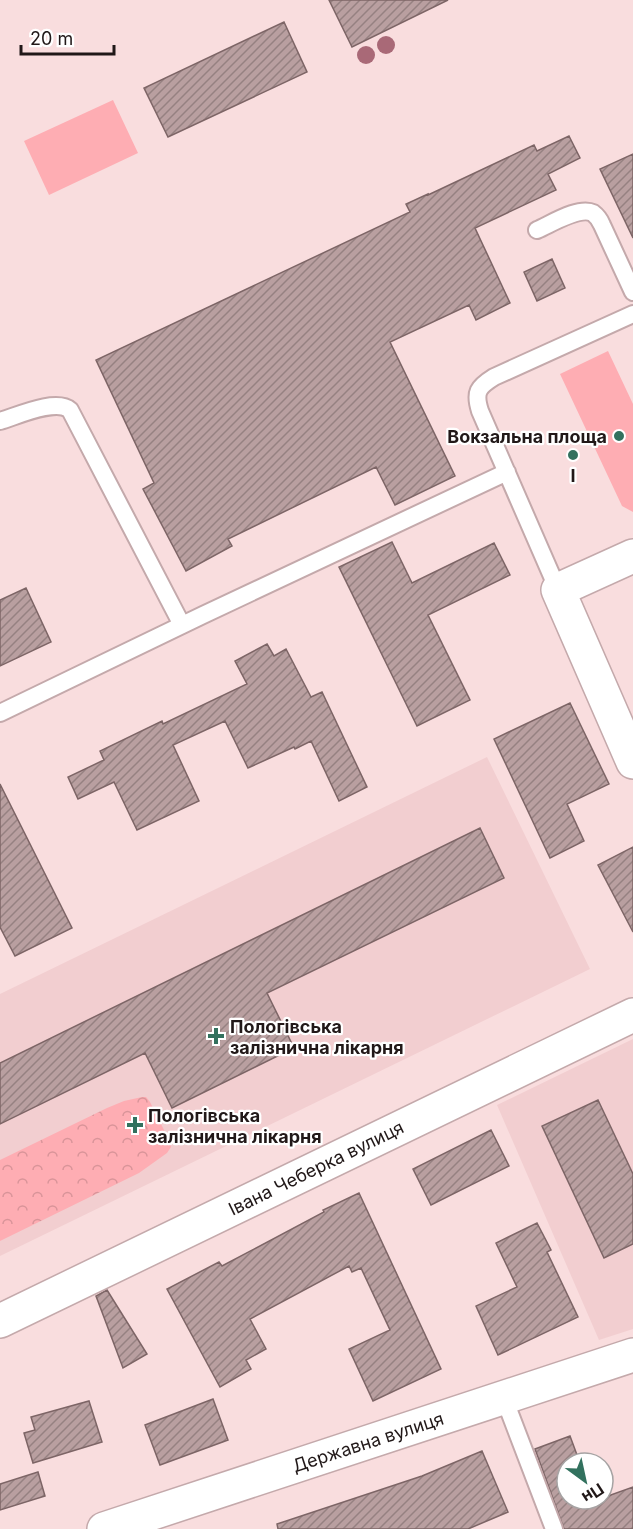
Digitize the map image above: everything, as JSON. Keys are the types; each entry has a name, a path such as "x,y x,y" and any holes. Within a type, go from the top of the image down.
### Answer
{"street":[{"path":"633,556 558,590 633,762"},
{"name":"Івана Чеберка вулиця","path":"0,1321 633,1015"},
{"name":"Державна вулиця","path":"104,1529 633,1355"}],"lane":[{"path":"537,230 576,212 592,213 598,217 633,292"},
{"path":"558,590 480,411 477,391 494,377 633,314"},
{"path":"0,421 45,407 58,405 70,410 182,625"},
{"path":"0,713 507,472"},
{"path":"504,1398 554,1529"}],"shaded area":[{"name":"Пологівська залізнична лікарня","path":"487,757 590,969 0,1256 0,994"},
{"path":"633,1039 633,1329 599,1340 497,1105"}],"green space":[{"path":"113,100 138,153 49,195 24,141"},
{"path":"608,351 633,404 633,512 622,506 560,374"},
{"path":"146,1097 150,1102 169,1140 171,1147 167,1153 139,1173 0,1241 0,1160 107,1108"}],"building":[{"path":"329,0 448,0 352,47"},
{"path":"284,22 307,72 168,137 144,88"},
{"path":"569,136 580,158 548,174 556,190 475,228 510,303 476,320 469,305 390,342 455,476 395,505 376,467 228,539 232,546 186,571 143,489 154,483 96,360 410,212 406,204 534,145 537,151"},
{"path":"633,154 633,238 600,169"},
{"path":"552,259 565,288 537,301 524,272"},
{"path":"392,542 412,583 494,543 510,575 428,615 470,700 417,726 339,567"},
{"path":"26,588 51,642 0,666 0,600"},
{"path":"267,644 274,656 286,649 311,697 322,692 367,787 339,801 311,741 248,768 225,721 173,745 199,801 137,830 114,782 78,799 68,777 104,760 100,751 247,684 235,661"},
{"path":"570,703 609,784 567,804 584,841 550,858 494,739"},
{"path":"0,784 72,928 15,956 0,927"},
{"path":"480,828 504,878 267,993 294,1048 172,1108 145,1053 0,1124 0,1063"},
{"path":"633,847 633,932 598,865"},
{"path":"598,1100 633,1174 633,1244 604,1258 542,1126"},
{"path":"491,1130 509,1166 431,1205 413,1169"},
{"path":"359,1193 441,1369 373,1401 349,1349 390,1330 361,1268 352,1272 349,1266 250,1319 266,1349 246,1360 251,1369 220,1387 167,1289 219,1262 222,1266 324,1212 323,1210"},
{"path":"537,1223 551,1250 547,1252 578,1317 498,1355 476,1306 517,1287 496,1243"},
{"path":"107,1290 147,1354 123,1368 96,1296"},
{"path":"213,1399 228,1440 160,1465 145,1425"},
{"path":"89,1401 102,1442 33,1463 24,1433 35,1430 31,1417"},
{"path":"570,1436 576,1451 555,1451 555,1504 535,1449"},
{"path":"482,1451 508,1512 468,1529 278,1529 277,1524 422,1476"},
{"path":"38,1472 45,1496 0,1510 0,1484"},
{"path":"633,1487 633,1529 564,1529 557,1511 615,1511 615,1493"}],"place":[{"name":"Вокзальна площа","path":"619,436"},
{"name":"І","path":"573,455"},
{"name":"Пологiвська залiзнична лiкарня","path":"216,1036"},
{"name":"Пологівська залізнична лікарня","path":"135,1125"}]}
